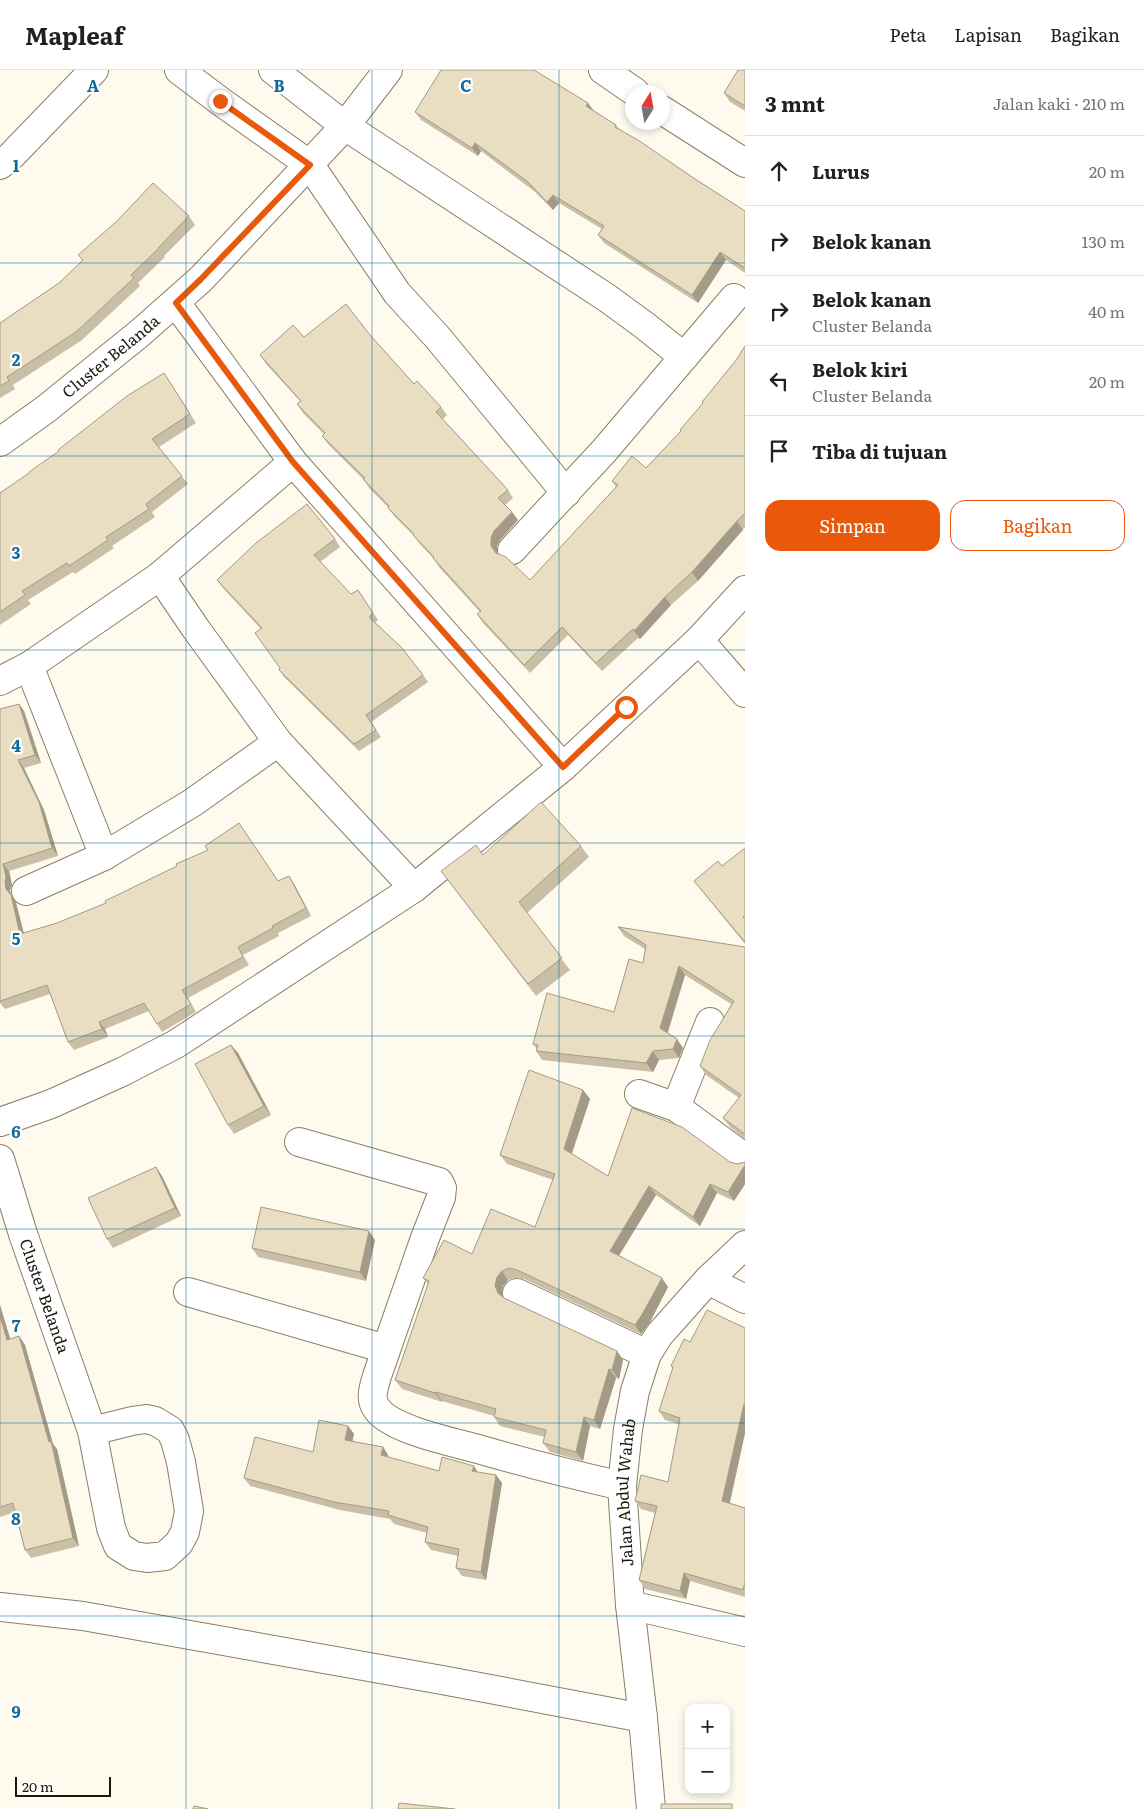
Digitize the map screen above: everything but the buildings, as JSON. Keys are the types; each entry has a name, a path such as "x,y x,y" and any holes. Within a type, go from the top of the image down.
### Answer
{"street":[{"path":"0,165 94,70"},
{"path":"179,70 310,165 397,293 438,338 566,493"},
{"path":"273,70 345,126 607,298 684,358"},
{"name":"Cluster Belanda","path":"0,442 46,409 176,303 310,165 345,126 388,70"},
{"path":"670,115 745,163"},
{"path":"512,550 566,493 734,298"},
{"path":"176,303 293,462 563,767"},
{"path":"0,681 29,666 160,576 293,462"},
{"path":"160,576 278,742 414,888"},
{"path":"0,1122 51,1104 122,1072 176,1044 414,888 563,767 699,640 745,590"},
{"path":"699,640 745,693"},
{"path":"29,666 104,856"},
{"path":"26,891 104,856 192,803 278,742"},
{"path":"676,1107 710,1022"},
{"path":"639,1094 676,1107 745,1158"},
{"path":"298,1142 439,1182 442,1188 441,1197 386,1349 372,1394 373,1402 382,1415 396,1423 424,1434 542,1467 622,1486"},
{"name":"Cluster Belanda","path":"0,1159 23,1234 92,1431 110,1528 118,1546 134,1556 147,1558 165,1556 179,1543 185,1532 190,1510 181,1462 170,1430 155,1421 146,1419 92,1431"},
{"name":"Jalan Abdul Wahab","path":"651,1809 630,1605 622,1486 628,1429 635,1391 647,1354 659,1335 708,1280 745,1246"},
{"path":"708,1280 745,1299"},
{"path":"188,1292 386,1349"},
{"path":"517,1293 647,1354"},
{"path":"630,1605 745,1632"},
{"path":"0,1607 83,1616 643,1718"}],"route":[{"path":"220,101 310,165 176,303 293,462 563,767 626,707"}]}
